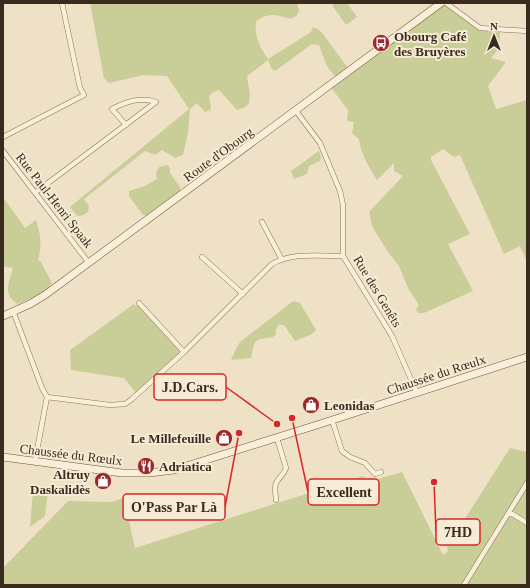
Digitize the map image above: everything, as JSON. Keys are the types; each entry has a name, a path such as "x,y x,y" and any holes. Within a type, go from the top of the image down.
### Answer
{"main road":[{"name":"Route d'Obourg","path":"3,316 45,295 441,3"},
{"name":"Chaussée du Rœulx","path":"3,457 111,472 149,473 181,468 527,357"}],"street":[{"path":"3,137 84,96 80,88 62,3"},
{"path":"446,3 480,28 527,31"},
{"path":"36,192 126,125 156,102 147,99 139,99 121,104 112,109 126,125"},
{"name":"Rue des Genêts","path":"296,111 320,143 340,191 343,205 343,256 392,336 416,393"},
{"name":"Rue Paul-Henri Spaak","path":"3,151 36,192 89,263"},
{"path":"262,222 281,258"},
{"path":"47,397 110,405 125,404 184,352 272,264 281,258 293,256 343,256"},
{"path":"202,257 243,294"},
{"path":"139,303 184,352"},
{"path":"14,311 42,388 47,397 35,461"},
{"path":"332,420 340,447 344,453 365,463 375,474 381,472"},
{"path":"276,500 276,482 285,472 286,468 277,438"},
{"path":"464,585 527,483"},
{"path":"509,512 527,523"}],"green space":[{"path":"90,3 297,3 299,11 297,15 291,19 269,15 256,21 258,41 268,59 311,32 313,27 318,29 323,34 350,71 446,3 480,28 500,30 499,48 491,58 506,62 488,86 496,109 527,100 527,262 520,246 504,254 460,155 454,157 443,149 431,157 431,160 470,234 448,244 473,291 424,313 418,313 416,309 419,305 408,288 399,266 388,252 372,226 369,212 403,176 394,171 394,163 377,180 363,156 359,139 352,133 354,122 347,121 348,110 330,86 340,78 329,69 319,45 312,44 275,71 271,68 268,60 247,76 250,95 249,104 243,108 237,110 219,90 213,92 209,96 211,106 210,110 205,112 197,103 190,109 188,133 183,155 175,158 162,150 155,155 145,151 84,199 89,206 88,212 84,215 78,216 70,207 189,109 167,76 143,75 109,83 104,78"},
{"path":"336,3 347,3 357,17 346,25 332,5"},
{"path":"319,151 321,157 320,161 309,166 307,174 294,179 291,171"},
{"path":"168,165 170,173 180,187 180,191 148,216 143,215 129,196 129,191 145,186 157,179 156,173 159,167"},
{"path":"3,197 25,228 36,220 40,240 38,260 41,262 52,283 41,293 18,304 10,297 8,292 13,268 3,265"},
{"path":"293,301 300,303 316,330 312,334 295,341 284,325 279,325 276,329 276,334 273,337 256,341 251,358 231,360 240,342"},
{"path":"139,303 184,352 137,394 124,378 71,370 70,350 134,304 136,306"},
{"path":"510,448 527,452 527,483 525,486 527,488 527,585 3,585 3,568 68,501 111,502 124,498 135,548 363,476 371,481 402,472 443,555 448,551 447,547"},
{"path":"33,492 48,493 45,516 30,527"}],"place":[{"name":"Obourg Café des Bruyères","path":"381,43"},
{"name":"Leonidas","path":"311,405"},
{"name":"Excellent","path":"292,418"},
{"name":"J.D.Cars.","path":"277,424"},
{"name":"O'Pass Par Là","path":"239,433"},
{"name":"Le Millefeuille","path":"224,438"},
{"name":"Adriatica","path":"146,466"},
{"name":"Altruy Daskalidès","path":"103,481"},
{"name":"7HD","path":"434,482"}]}
